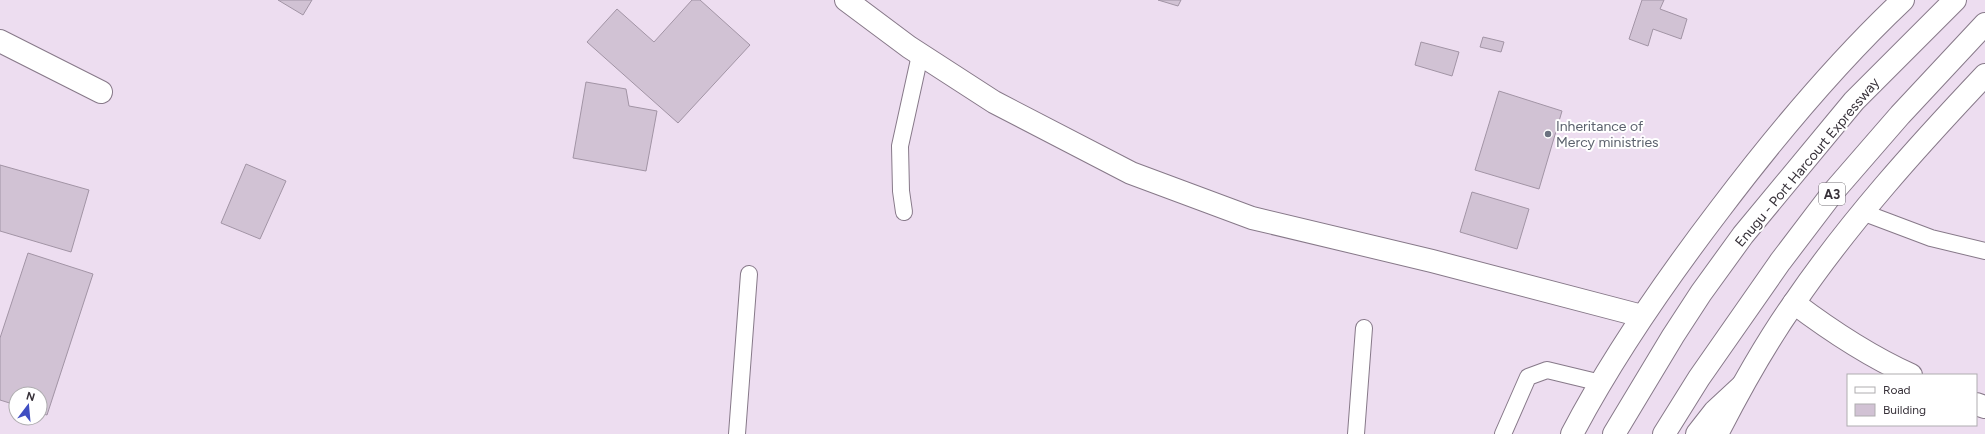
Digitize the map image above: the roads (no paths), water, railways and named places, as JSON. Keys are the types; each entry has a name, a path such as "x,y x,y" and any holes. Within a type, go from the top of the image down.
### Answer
{"main road":[{"path":"846,0 920,55 994,102 1131,173 1252,218 1432,261 1642,316"},
{"path":"1572,434 1618,352 1642,316 1682,259 1760,156 1860,41 1903,0"},
{"name":"Enugu - Port Harcourt Expressway","path":"1614,434 1700,293 1743,235 1854,101 1955,0"},
{"name":"A3","path":"1664,434 1699,378 1780,262 1834,191 1900,115 1985,24"},
{"path":"0,41 101,92"},
{"path":"1717,434 1742,386 1794,303 1862,212 1942,120 1985,75"},
{"path":"1794,303 1832,331 1890,365 1909,374"},
{"path":"1697,434 1715,411 1742,386"}],"lane":[{"path":"904,212 901,191 900,146 920,55"},
{"path":"1862,212 1931,238 1985,251"},
{"path":"737,434 749,274"},
{"path":"1356,434 1364,328"},
{"path":"1503,434 1528,377 1547,370 1600,383"}],"place":[{"name":"Inheritance of Mercy ministries","path":"1548,134"}]}
